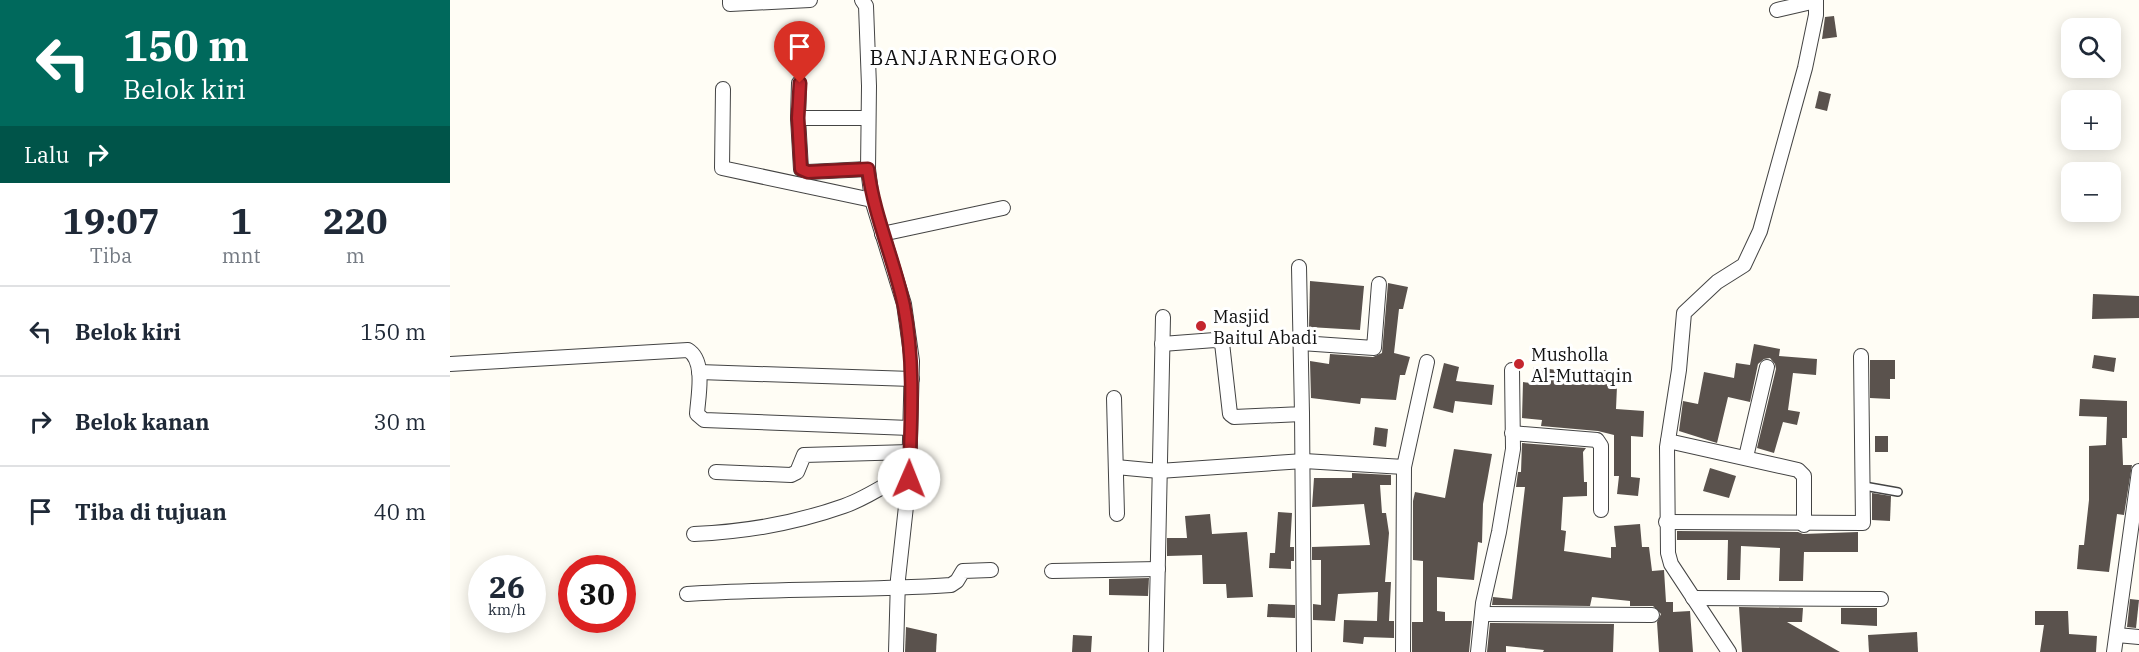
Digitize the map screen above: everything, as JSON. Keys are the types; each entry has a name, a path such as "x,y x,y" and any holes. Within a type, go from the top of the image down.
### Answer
{"street":[{"path":"730,0 730,4 810,0"},
{"path":"862,0 866,6 869,86 868,169 872,200 903,304 912,361 910,471 898,588 896,652"},
{"path":"1729,652 1671,564 1666,522 1668,441 1684,313 1717,282 1743,265 1760,231 1805,68 1816,15 1816,1 1777,10"},
{"path":"800,83 798,118 801,169 808,172 868,169"},
{"path":"723,89 722,168 872,200"},
{"path":"798,118 867,118"},
{"path":"882,234 1003,208"},
{"path":"1299,267 1304,461 1304,652"},
{"path":"1301,343 1374,348 1379,284"},
{"path":"1156,652 1163,317"},
{"path":"1162,344 1215,340 1222,344 1230,414 1234,417 1302,414"},
{"path":"450,364 688,350 694,356 699,372 697,414 704,420 910,428"},
{"path":"1666,522 1863,524 1861,356"},
{"path":"1403,652 1404,467 1427,362"},
{"path":"1746,457 1767,367"},
{"path":"1478,652 1482,614 1513,449 1512,370"},
{"path":"699,372 912,380"},
{"path":"1114,398 1117,514"},
{"path":"1512,433 1597,440 1601,446 1601,510"},
{"path":"1668,441 1746,457 1802,472 1804,476 1804,525"},
{"path":"716,472 791,475 797,472 804,455 910,452"},
{"path":"1116,467 1159,471 1304,461 1404,467"},
{"path":"694,534 725,532 783,523 835,508 910,471"},
{"path":"2114,652 2139,471"},
{"path":"1052,570 1158,569"},
{"path":"687,594 765,589 898,588 951,585 957,581 963,571 991,570"},
{"path":"1693,598 1881,599"},
{"path":"1482,614 1652,615"},
{"path":"2117,635 2139,637"}],"lane":[{"path":"1864,486 1898,492"}],"building":[{"path":"1834,16 1837,37 1822,39 1825,17"},
{"path":"1819,91 1831,94 1827,111 1815,108"},
{"path":"1310,281 1364,286 1360,330 1309,327"},
{"path":"1388,283 1408,287 1403,309 1399,309 1394,353 1410,357 1405,375 1400,375 1396,400 1361,398 1360,404 1311,398 1310,361 1329,364 1330,354 1373,357 1382,353"},
{"path":"2093,294 2139,296 2139,318 2092,319"},
{"path":"1754,344 1780,349 1779,356 1817,359 1816,375 1793,373 1788,410 1800,412 1797,425 1783,422 1774,453 1757,448 1776,369 1770,358 1758,364 1750,402 1728,397 1717,443 1679,431 1683,401 1698,404 1704,372 1734,378 1736,363 1750,365"},
{"path":"2094,355 2116,358 2114,372 2092,368"},
{"path":"1870,360 1895,360 1895,379 1890,379 1890,399 1870,398"},
{"path":"1444,363 1459,367 1456,381 1494,385 1492,405 1455,401 1453,413 1433,408"},
{"path":"1534,367 1580,373 1606,370 1607,386 1617,386 1616,409 1644,411 1643,437 1631,436 1631,477 1640,478 1638,496 1617,494 1619,476 1614,476 1614,435 1598,431 1541,426 1542,420 1522,418 1523,382 1531,383"},
{"path":"2080,399 2127,401 2127,438 2122,438 2123,465 2132,465 2124,515 2117,514 2109,572 2077,569 2079,545 2084,545 2089,500 2089,446 2106,445 2107,417 2079,416"},
{"path":"1375,427 1388,429 1386,447 1373,445"},
{"path":"1875,436 1888,436 1888,452 1875,452"},
{"path":"1522,443 1586,448 1583,452 1587,496 1563,497 1561,530 1566,531 1564,551 1611,558 1611,547 1616,547 1614,526 1640,524 1642,547 1649,547 1652,571 1664,570 1666,602 1673,602 1673,612 1690,611 1693,652 1659,652 1657,622 1661,614 1653,606 1630,606 1630,601 1592,597 1590,606 1492,605 1493,597 1512,599 1525,487 1516,487 1518,472 1521,472"},
{"path":"1454,449 1492,454 1483,504 1482,543 1478,542 1474,580 1437,577 1437,611 1445,612 1445,621 1472,621 1469,652 1412,652 1412,622 1423,622 1423,561 1413,560 1413,501 1415,492 1445,498"},
{"path":"1710,468 1736,476 1729,498 1703,491"},
{"path":"1352,473 1391,475 1391,485 1380,485 1382,513 1386,513 1389,533 1385,582 1391,582 1389,621 1394,621 1394,638 1364,637 1363,644 1343,642 1344,620 1377,621 1378,592 1338,594 1335,621 1313,620 1313,604 1321,605 1321,560 1312,560 1312,547 1370,545 1364,504 1312,507 1314,478 1352,478"},
{"path":"1872,493 1891,496 1890,521 1872,520"},
{"path":"1278,512 1292,513 1290,547 1294,547 1294,561 1291,561 1291,569 1269,568 1270,553 1275,553"},
{"path":"1210,514 1212,534 1247,532 1253,597 1227,598 1226,584 1203,584 1202,555 1167,556 1167,538 1187,538 1185,516"},
{"path":"1677,531 1798,532 1803,534 1858,532 1858,552 1804,552 1803,581 1779,581 1780,548 1741,546 1740,580 1727,580 1728,540 1677,540"},
{"path":"1149,578 1148,596 1109,595 1109,579"},
{"path":"2130,599 2139,600 2136,628 2127,627"},
{"path":"1268,604 1295,605 1295,618 1267,617"},
{"path":"1739,607 1803,608 1802,622 1787,622 1840,652 1742,652"},
{"path":"1841,608 1877,608 1877,626 1841,624"},
{"path":"2035,611 2068,611 2069,634 2097,636 2096,652 2040,652 2044,625 2035,625"},
{"path":"1490,623 1614,624 1613,652 1543,652 1544,650 1506,646 1506,652 1487,652"},
{"path":"906,627 937,634 936,652 905,652"},
{"path":"1917,632 1918,652 1869,652 1868,635"},
{"path":"1073,635 1092,636 1091,652 1072,652"}],"place":[{"name":"Masjid Baitul Abadi","path":"1201,326"},
{"name":"Musholla Al-Muttaqin","path":"1519,364"}],"district":[{"name":"BANJARNEGORO","path":"964,57"}],"route":[{"path":"800,83 798,118 801,169 808,172 868,169 872,200 903,304 912,361 909,479"}]}
